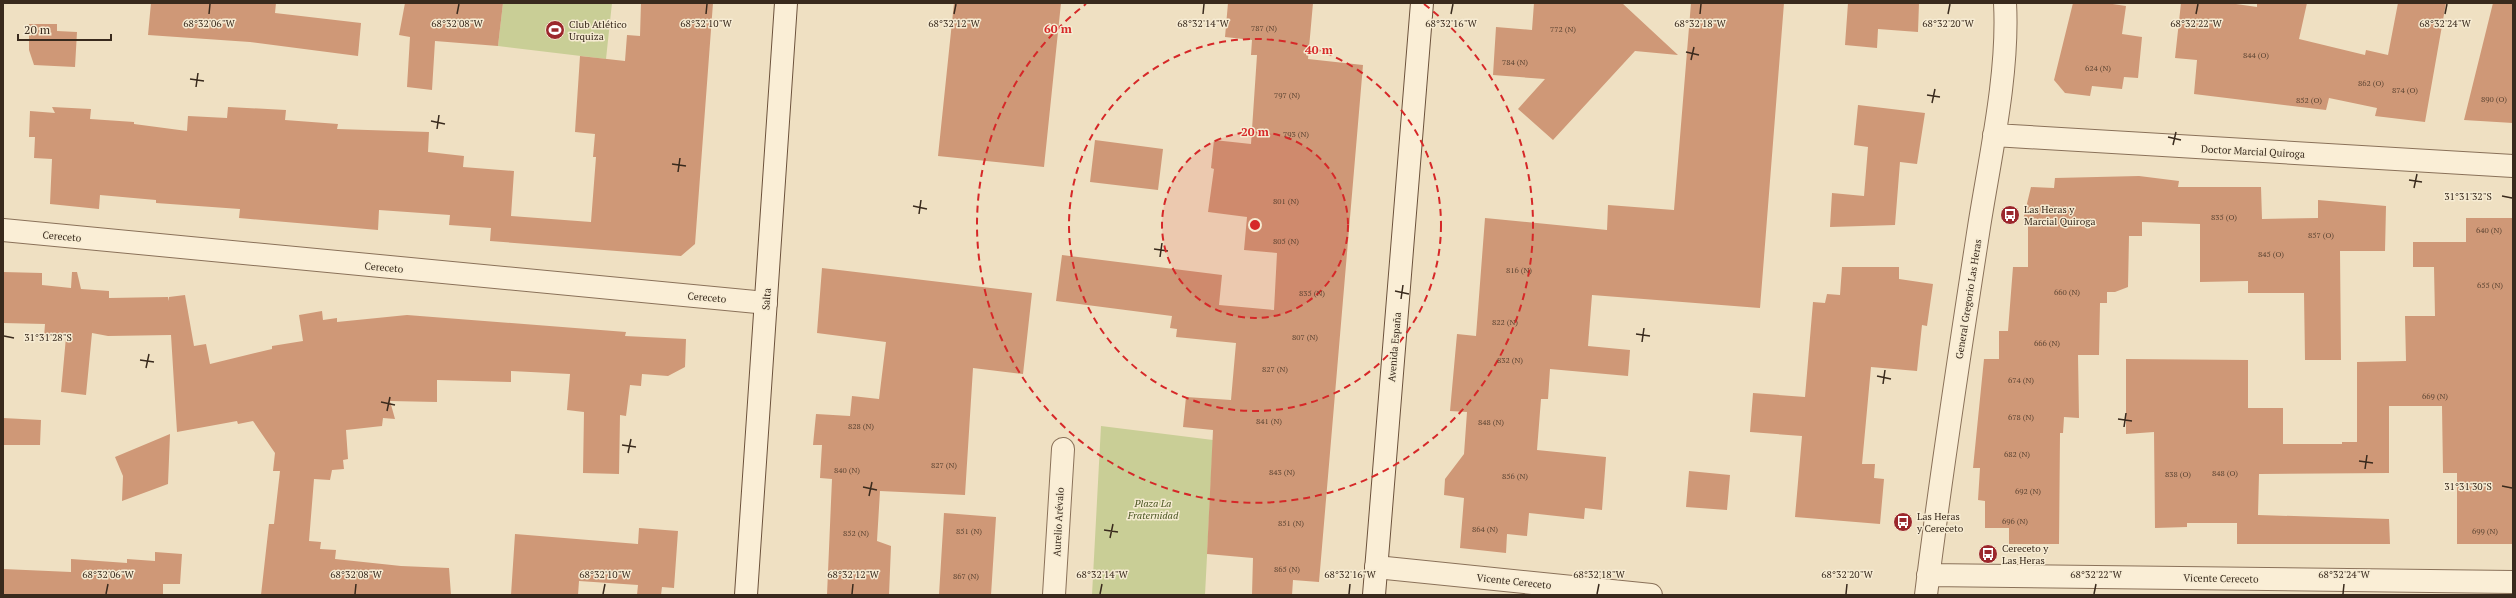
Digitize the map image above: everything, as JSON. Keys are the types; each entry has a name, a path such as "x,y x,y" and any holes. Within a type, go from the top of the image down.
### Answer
{"street":[{"name":"Salta","path":"746,595 786,3"},
{"name":"Avenida España","path":"1374,595 1422,3"},
{"name":"General Gregorio Las Heras","path":"1927,585 1959,357 1994,135 2007,33 2005,3"},
{"name":"Doctor Marcial Quiroga","path":"1994,135 2513,166"},
{"name":"Cereceto","path":"3,230 766,303"},
{"name":"Aurelio Arévalo","path":"1054,595 1063,449"},
{"name":"Vicente Cereceto","path":"1376,567 1651,595"},
{"name":"Vicente Cereceto","path":"1927,585 2513,582"}],"green space":[{"name":"Club Atlético Urquiza","path":"503,3 612,3 606,59 498,46"},
{"name":"Plaza La Fraternidad","path":"1101,426 1213,440 1205,595 1092,595"}],"building":[{"path":"151,3 276,3 275,13 361,23 358,56 250,42 148,35"},
{"path":"405,3 503,3 498,46 435,41 432,90 407,87 410,37 399,35"},
{"path":"641,3 713,3 695,244 681,256 490,241 491,228 449,225 450,215 379,210 378,230 239,218 240,209 156,203 156,200 100,195 99,209 50,204 52,159 34,158 35,137 29,137 30,111 55,113 52,107 91,109 90,119 134,122 134,124 187,131 188,116 227,118 228,107 286,110 285,120 338,124 337,129 429,132 428,152 464,156 463,167 514,171 511,216 591,222 596,157 593,157 595,134 575,132 580,56 625,61 627,35 640,36"},
{"path":"954,3 1061,3 1044,167 938,156"},
{"path":"1228,3 1313,3 1308,59 1363,65 1319,582 1293,580 1292,595 1252,595 1253,558 1207,554 1213,430 1183,427 1186,397 1231,400 1236,343 1176,337 1177,329 1170,328 1172,316 1056,301 1062,255 1222,275 1219,305 1274,310 1277,253 1244,250 1247,217 1208,212 1214,169 1211,168 1214,140 1251,144 1257,55 1251,55 1252,40 1225,37"},
{"path":"1534,3 1622,3 1678,55 1635,51 1553,140 1518,109 1545,79 1493,75 1496,27 1532,30"},
{"path":"1691,3 1784,3 1760,308 1592,295 1588,346 1630,350 1628,376 1550,369 1548,399 1541,399 1537,450 1606,457 1602,510 1585,508 1584,519 1529,513 1527,536 1507,534 1506,553 1460,548 1464,498 1444,495 1445,479 1464,454 1467,412 1450,411 1457,334 1476,336 1485,218 1607,230 1608,205 1674,210"},
{"path":"1848,3 1919,3 1918,32 1878,29 1877,48 1845,45"},
{"path":"2073,3 2106,3 2126,6 2122,34 2142,37 2138,78 2124,77 2122,89 2092,86 2090,96 2065,93 2054,80"},
{"path":"2181,3 2229,3 2257,7 2257,3 2307,3 2299,39 2365,55 2366,50 2388,55 2398,3 2446,3 2425,122 2375,116 2377,108 2329,98 2326,110 2194,94 2197,60 2175,58"},
{"path":"2493,3 2513,3 2513,123 2464,120"},
{"path":"29,24 57,24 57,31 77,32 75,67 34,65 29,50"},
{"path":"1858,105 1925,113 1917,164 1900,162 1895,225 1830,227 1832,193 1864,196 1868,147 1854,145"},
{"path":"1095,140 1163,149 1158,190 1090,182"},
{"path":"2139,176 2179,181 2178,187 2261,187 2262,219 2318,218 2318,200 2386,206 2385,251 2340,251 2341,360 2305,360 2304,293 2248,293 2248,281 2200,282 2200,224 2142,222 2142,236 2129,236 2128,287 2115,292 2107,292 2107,303 2100,303 2099,355 2078,355 2079,418 2064,417 2063,433 2060,433 2059,544 2009,544 2009,528 1985,528 1985,501 1978,500 1980,468 1973,468 1984,359 1999,359 1999,331 2008,331 2013,267 2028,267 2028,220 2023,220 2031,187 2054,188 2055,178"},
{"path":"2466,218 2513,218 2513,544 2457,544 2457,473 2443,473 2442,406 2389,406 2389,473 2259,474 2258,515 2389,519 2390,544 2237,544 2237,523 2187,523 2187,527 2155,528 2154,432 2126,434 2126,359 2248,360 2248,408 2283,408 2283,444 2342,444 2342,442 2357,442 2357,362 2406,361 2405,316 2435,316 2434,267 2413,267 2413,242 2466,242"},
{"path":"1842,267 1899,267 1899,279 1933,284 1927,326 1922,325 1917,371 1871,367 1862,464 1875,464 1874,478 1884,479 1880,524 1795,517 1802,436 1750,432 1753,393 1805,397 1813,302 1825,303 1827,294 1840,295"},
{"path":"822,268 1032,293 1023,374 973,368 965,495 880,491 877,541 891,546 889,595 827,595 832,479 820,478 822,445 813,445 816,414 850,416 852,396 879,399 886,342 817,333"},
{"path":"3,272 42,273 42,285 71,288 72,272 77,272 81,289 109,291 109,298 168,297 169,301 169,297 185,295 194,346 206,344 210,364 272,349 272,346 303,341 299,315 322,311 323,320 337,318 337,322 407,315 626,332 625,336 686,339 685,367 668,376 642,374 641,386 630,385 626,416 620,415 619,474 583,473 584,412 567,410 570,374 511,371 511,382 437,380 437,402 390,401 395,419 383,418 382,426 346,430 348,459 343,460 344,469 332,470 330,480 314,479 309,541 321,542 320,549 336,550 335,559 401,566 449,568 451,595 261,595 269,524 274,524 280,471 273,471 275,453 253,421 238,424 237,421 177,432 171,335 108,336 92,333 86,395 61,392 66,337 44,337 45,324 3,323"},
{"path":"3,418 41,420 40,445 3,445"},
{"path":"170,434 168,484 122,501 123,476 115,457"},
{"path":"1689,471 1730,475 1727,510 1686,507"},
{"path":"944,513 996,517 991,595 939,595"},
{"path":"639,528 678,531 674,588 662,587 661,595 637,595 638,585 579,581 578,595 511,595 515,534 638,544"},
{"path":"155,552 182,554 180,584 163,584 163,595 3,595 3,569 71,572 71,559 127,563 127,559 155,561"}],"place":[{"name":"Club Atlético Urquiza","path":"555,30"},
{"name":"Las Heras y Marcial Quiroga","path":"2010,215"},
{"name":"Las Heras y Cereceto","path":"1903,522"},
{"name":"Cereceto y Las Heras","path":"1988,554"}]}
